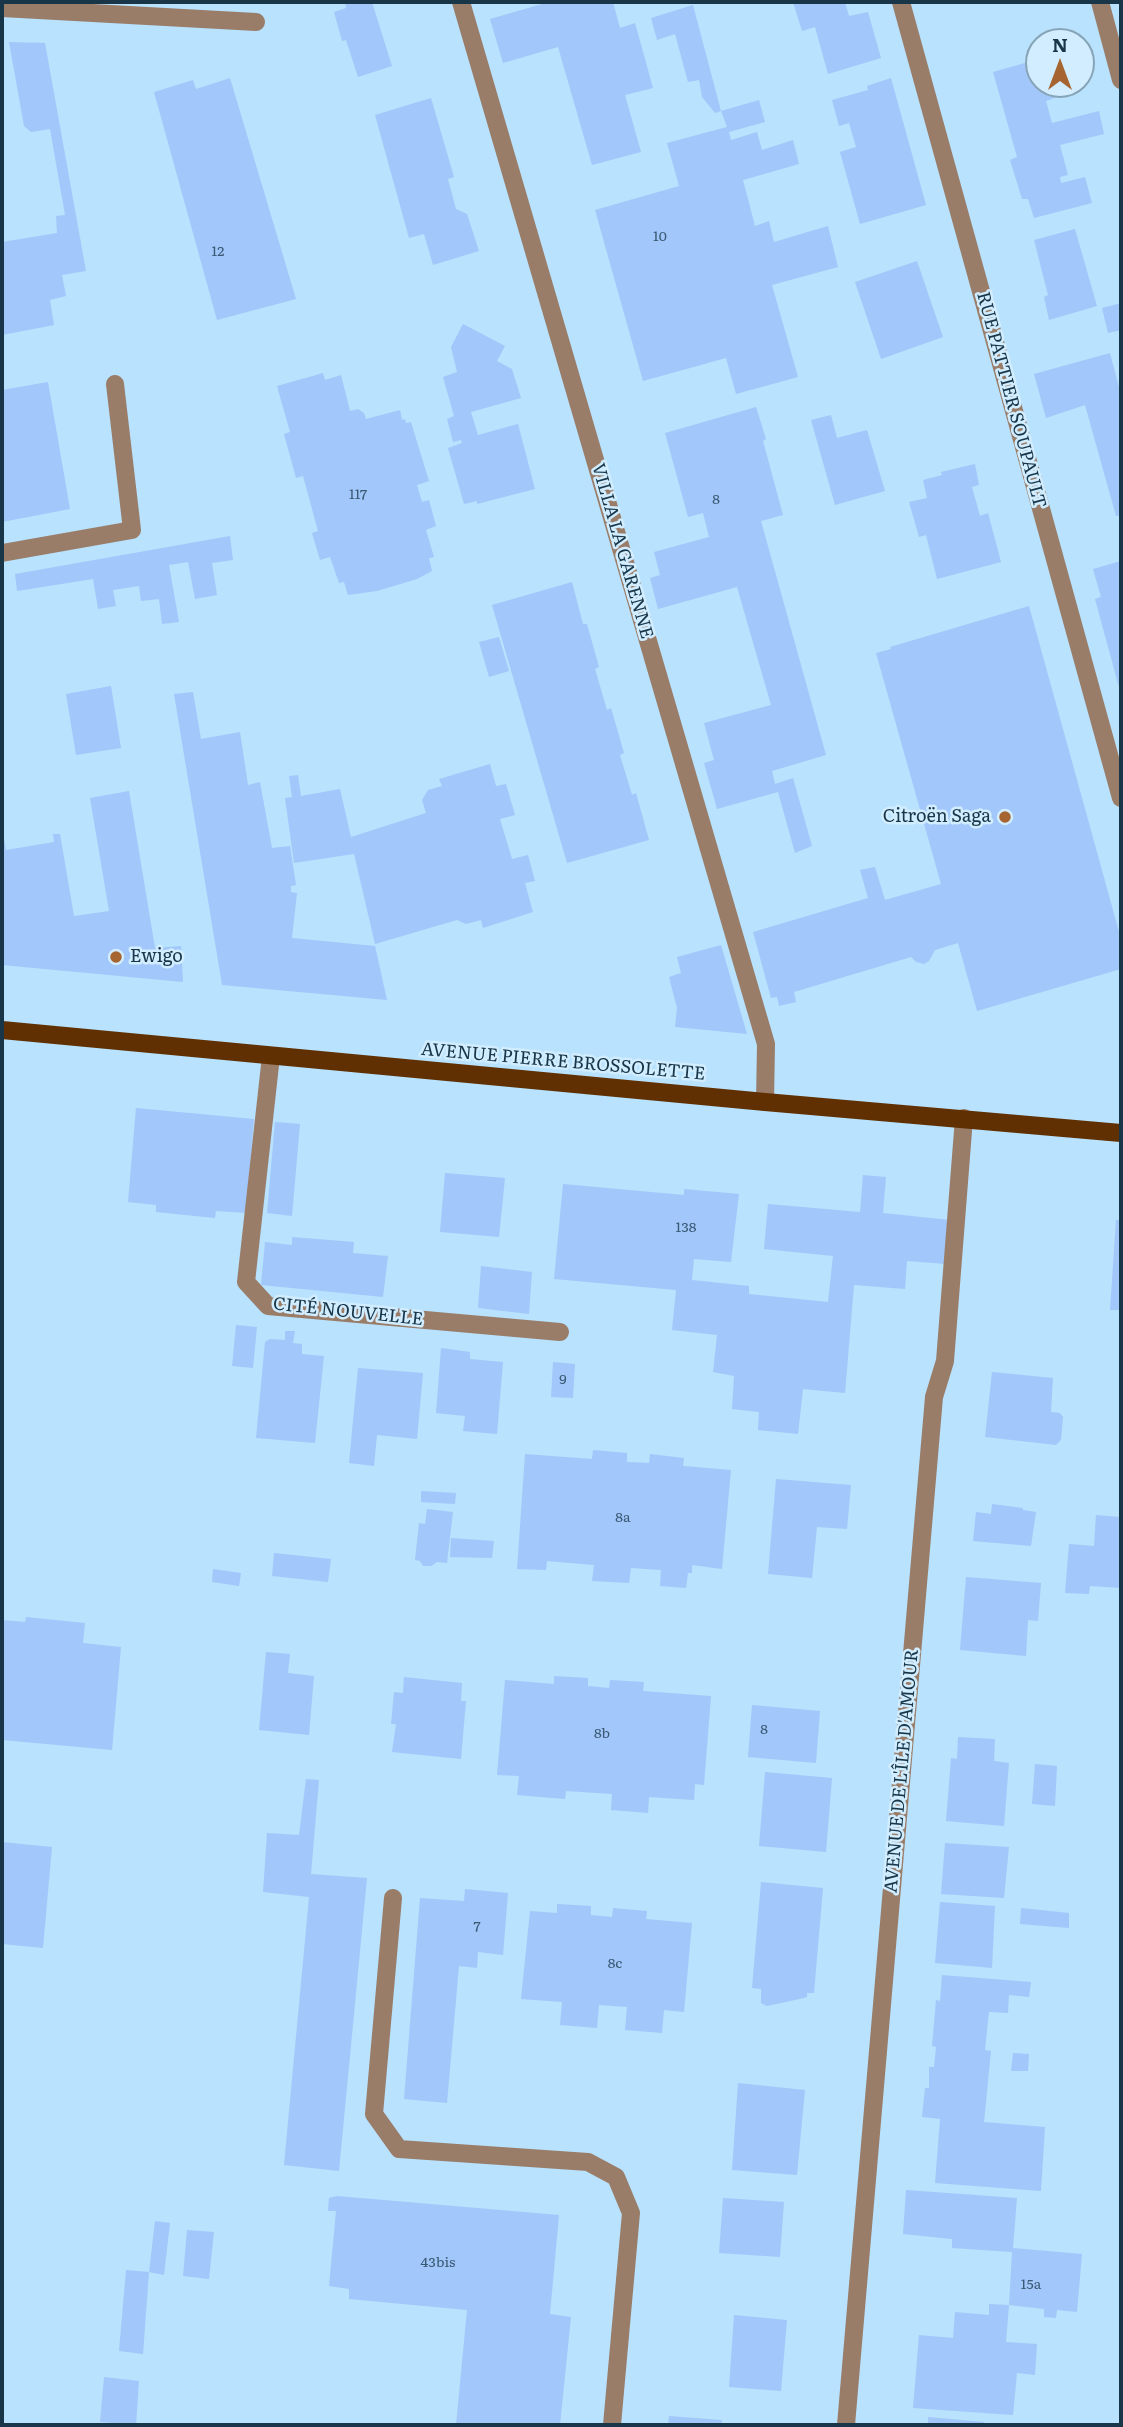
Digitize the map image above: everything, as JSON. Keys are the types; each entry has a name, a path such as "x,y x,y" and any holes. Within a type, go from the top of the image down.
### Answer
{"main road":[{"name":"AVENUE PIERRE BROSSOLETTE","path":"2,1030 1121,1133"}],"street":[{"name":"VILLA LA GARENNE","path":"461,2 766,1044 765,1102"},
{"name":"RUE PATTIER SOUPAULT","path":"901,2 1121,798"},
{"path":"1100,2 1121,80"},
{"path":"2,8 256,22"},
{"path":"2,554 132,530 115,384"},
{"name":"CITÉ NOUVELLE","path":"271,1056 246,1282 268,1307 560,1332"},
{"name":"AVENUE DE L'ÎLE D'AMOUR","path":"846,2425 934,1397 945,1361 964,1118"},
{"path":"393,1898 374,2114 398,2149 588,2162 616,2177 631,2213 612,2425"}],"building":[{"path":"345,2 372,2 392,66 358,77 346,40 342,41 334,12 346,8"},
{"path":"549,2 613,2 620,28 635,23 653,88 625,95 641,152 592,165 558,47 503,63 490,19"},
{"path":"793,2 845,2 849,16 868,12 881,58 828,74 815,27 802,31"},
{"path":"693,5 721,111 715,113 702,97 699,80 688,82 675,34 657,40 651,18"},
{"path":"9,42 45,43 86,271 62,275 66,296 50,300 54,325 2,335 2,242 57,233 56,216 65,215 50,129 31,132 24,126"},
{"path":"1025,63 1025,98 1054,98 1046,101 1052,123 1099,111 1104,134 1060,145 1068,175 1060,177 1061,183 1085,177 1092,203 1034,218 1028,199 1022,199 1010,160 1017,157 993,72"},
{"path":"230,78 296,299 217,320 154,92 193,80 196,89"},
{"path":"891,78 926,205 860,224 840,152 856,147 849,123 839,126 832,100 868,90 867,86"},
{"path":"431,98 454,177 448,179 456,209 467,214 479,251 433,265 424,234 409,238 375,115"},
{"path":"759,100 765,122 729,132 731,140 757,132 762,150 793,140 799,164 743,180 755,226 769,221 774,242 828,226 838,267 772,285 798,377 736,394 726,358 643,381 595,210 679,186 667,143 727,127 721,111"},
{"path":"1075,229 1097,306 1049,320 1044,297 1048,295 1034,240"},
{"path":"917,261 943,337 881,359 855,282"},
{"path":"1121,303 1121,330 1108,333 1102,308"},
{"path":"463,324 505,346 497,361 512,369 521,398 471,412 478,435 518,424 535,489 477,504 477,501 464,504 448,448 462,443 461,440 453,442 447,419 454,416 443,377 457,372 451,347"},
{"path":"1110,353 1121,395 1121,515 1116,516 1085,405 1046,418 1034,374"},
{"path":"323,373 325,380 341,375 350,411 358,409 364,413 366,419 400,410 402,420 411,422 429,481 417,485 422,502 429,500 436,526 426,530 434,557 429,558 432,571 417,579 377,591 348,595 344,582 339,583 330,557 320,560 312,533 318,531 303,476 296,478 284,434 290,432 277,386"},
{"path":"48,382 70,509 2,522 2,390"},
{"path":"756,407 783,515 761,521 826,755 772,771 775,784 793,778 812,846 795,853 778,792 717,809 704,763 714,760 704,723 771,705 737,587 658,609 650,578 660,575 654,552 709,537 703,513 688,517 665,433"},
{"path":"831,415 837,438 867,430 885,491 835,505 811,420"},
{"path":"975,464 979,485 972,487 980,516 988,513 1001,562 937,579 926,535 919,537 909,502 927,498 923,480 942,475 941,472"},
{"path":"230,536 233,560 212,563 217,595 195,599 188,562 169,565 179,622 162,624 159,599 141,601 139,586 113,590 116,606 98,609 93,579 17,591 15,574"},
{"path":"1121,561 1120,691 1095,599 1101,597 1093,569"},
{"path":"572,582 583,624 587,624 599,667 595,669 607,710 611,708 624,753 620,755 632,795 636,793 649,840 567,863 492,605"},
{"name":"Citroën Saga","path":"1029,606 1121,939 1121,969 977,1011 958,943 935,950 924,964 911,957 794,992 796,1002 779,1006 777,997 771,998 753,932 868,898 860,870 875,867 885,900 941,884 876,653"},
{"path":"499,637 509,671 489,677 479,642"},
{"path":"111,686 121,748 76,755 66,694"},
{"path":"193,692 201,739 240,732 248,785 260,782 272,848 290,846 296,885 291,886 291,892 297,893 292,938 375,946 387,1000 222,985 174,694"},
{"path":"490,764 496,786 506,784 515,815 500,819 512,859 528,855 535,881 525,883 533,912 483,928 481,920 466,924 457,920 375,944 354,854 294,863 285,798 292,797 289,776 298,775 301,796 340,789 351,837 426,813 422,800 428,790 442,786 439,779"},
{"path":"129,791 155,948 181,946 183,982 2,965 2,839 4,838 6,850 54,842 53,834 60,834 74,916 109,911 90,798"},
{"path":"721,945 747,1034 675,1027 677,1008 669,977 681,973 677,957"},
{"path":"136,1108 254,1119 246,1213 216,1211 215,1218 156,1212 156,1205 128,1202"},
{"path":"275,1122 300,1124 292,1216 267,1213"},
{"path":"445,1173 505,1178 499,1237 440,1232"},
{"path":"863,1175 886,1177 883,1213 950,1220 946,1264 907,1261 905,1289 854,1285 845,1393 803,1389 798,1434 758,1430 759,1412 732,1409 734,1376 713,1372 717,1335 672,1330 676,1290 554,1279 563,1184 684,1195 684,1189 739,1194 731,1262 694,1259 692,1280 749,1286 749,1294 828,1302 833,1256 764,1249 768,1204 860,1212"},
{"path":"1116,1220 1121,1220 1121,1310 1110,1310"},
{"path":"292,1237 354,1242 353,1253 388,1256 383,1297 261,1285 265,1242 292,1245"},
{"path":"481,1266 532,1272 529,1314 478,1308"},
{"path":"236,1325 257,1327 253,1368 232,1366"},
{"path":"285,1331 295,1331 293,1343 302,1344 302,1354 324,1356 315,1443 256,1438 265,1342 270,1339 285,1340"},
{"path":"441,1348 470,1352 470,1359 503,1362 497,1434 463,1431 465,1416 436,1413"},
{"path":"553,1362 575,1364 573,1398 551,1397"},
{"path":"358,1368 423,1373 417,1439 377,1435 374,1466 349,1463"},
{"path":"992,1372 1053,1378 1051,1412 1060,1413 1063,1417 1061,1440 1056,1445 985,1437"},
{"path":"593,1450 627,1453 627,1462 649,1463 650,1454 684,1458 683,1466 731,1470 722,1569 692,1565 686,1588 660,1586 661,1570 631,1568 629,1583 592,1581 594,1565 547,1561 546,1570 517,1569 525,1454 592,1459"},
{"path":"776,1479 851,1485 847,1529 817,1527 812,1578 768,1574"},
{"path":"421,1491 456,1493 455,1504 421,1502"},
{"path":"992,1504 1036,1512 1031,1546 973,1541 976,1512 991,1514"},
{"path":"427,1509 453,1512 447,1563 437,1562 431,1566 423,1566 420,1561 415,1560 419,1523 425,1524"},
{"path":"1096,1515 1121,1517 1121,1588 1090,1586 1089,1594 1065,1593 1069,1544 1094,1546"},
{"path":"451,1538 494,1541 492,1558 450,1557"},
{"path":"274,1553 331,1559 328,1582 272,1576"},
{"path":"213,1569 241,1573 239,1586 212,1582"},
{"path":"966,1577 1041,1583 1038,1621 1028,1620 1026,1656 960,1650"},
{"path":"26,1617 85,1623 83,1643 121,1647 112,1750 2,1740 2,1620 25,1622"},
{"path":"266,1652 290,1654 288,1673 314,1676 309,1735 259,1730"},
{"path":"554,1676 588,1678 588,1686 609,1688 610,1680 644,1682 643,1691 711,1696 704,1785 695,1784 694,1800 649,1797 648,1813 611,1810 612,1794 566,1791 565,1799 517,1795 519,1776 497,1775 505,1680 554,1684"},
{"path":"404,1677 462,1683 461,1701 466,1701 461,1759 392,1752 396,1724 391,1724 394,1692 403,1693"},
{"path":"752,1705 820,1711 816,1763 748,1757"},
{"path":"958,1737 995,1739 994,1761 1009,1763 1004,1826 946,1821 951,1758 957,1759"},
{"path":"1035,1764 1057,1766 1055,1806 1032,1804"},
{"path":"765,1772 832,1778 826,1852 759,1846"},
{"path":"306,1779 319,1780 311,1874 367,1878 339,2171 284,2165 309,1897 263,1892 267,1833 299,1835"},
{"path":"2,1842 52,1847 43,1948 2,1944"},
{"path":"945,1843 1009,1847 1004,1898 941,1894"},
{"path":"761,1882 823,1888 814,1993 807,1993 804,1998 767,2006 761,2003 761,1989 752,1988"},
{"path":"465,1889 508,1893 503,1955 478,1952 477,1968 459,1966 447,2103 404,2099 420,1898 464,1901"},
{"path":"940,1902 995,1906 992,1968 935,1963"},
{"path":"557,1904 591,1906 591,1915 612,1917 613,1908 647,1911 646,1919 692,1923 684,2012 664,2010 662,2033 625,2030 627,2007 599,2005 597,2028 560,2025 562,2002 521,1999 530,1911 557,1913"},
{"path":"1021,1908 1069,1913 1069,1928 1020,1924"},
{"path":"942,1975 1031,1982 1029,1997 1009,1995 1008,2013 989,2012 985,2050 991,2051 984,2122 1045,2127 1041,2191 935,2183 940,2119 922,2117 925,2088 929,2088 929,2067 934,2067 936,2047 932,2046 936,2000 940,2001"},
{"path":"1013,2053 1029,2054 1028,2071 1011,2071"},
{"path":"738,2083 805,2090 797,2175 732,2170"},
{"path":"906,2190 1017,2198 1013,2248 1082,2254 1077,2312 1057,2310 1056,2318 1044,2317 1044,2309 1009,2305 1012,2252 952,2248 952,2239 903,2234"},
{"path":"337,2196 559,2215 550,2314 571,2317 560,2425 456,2425 467,2310 349,2299 349,2289 329,2286 336,2211 328,2211 329,2198"},
{"path":"723,2198 784,2202 780,2257 719,2253"},
{"path":"155,2221 170,2223 164,2275 149,2272"},
{"path":"187,2230 214,2232 209,2279 183,2276"},
{"path":"126,2270 149,2272 143,2354 119,2351"},
{"path":"989,2304 1009,2305 1006,2342 1037,2344 1035,2375 1017,2373 1013,2415 913,2408 919,2335 953,2338 955,2312 989,2315"},
{"path":"734,2315 787,2320 781,2391 729,2387"},
{"path":"104,2377 139,2381 136,2425 100,2422"},
{"path":"669,2416 722,2420 721,2425 668,2425"},
{"path":"928,2417 984,2422 984,2425 928,2425"}],"place":[{"name":"Citroën Saga","path":"1005,817"},
{"name":"Ewigo","path":"116,957"}]}
